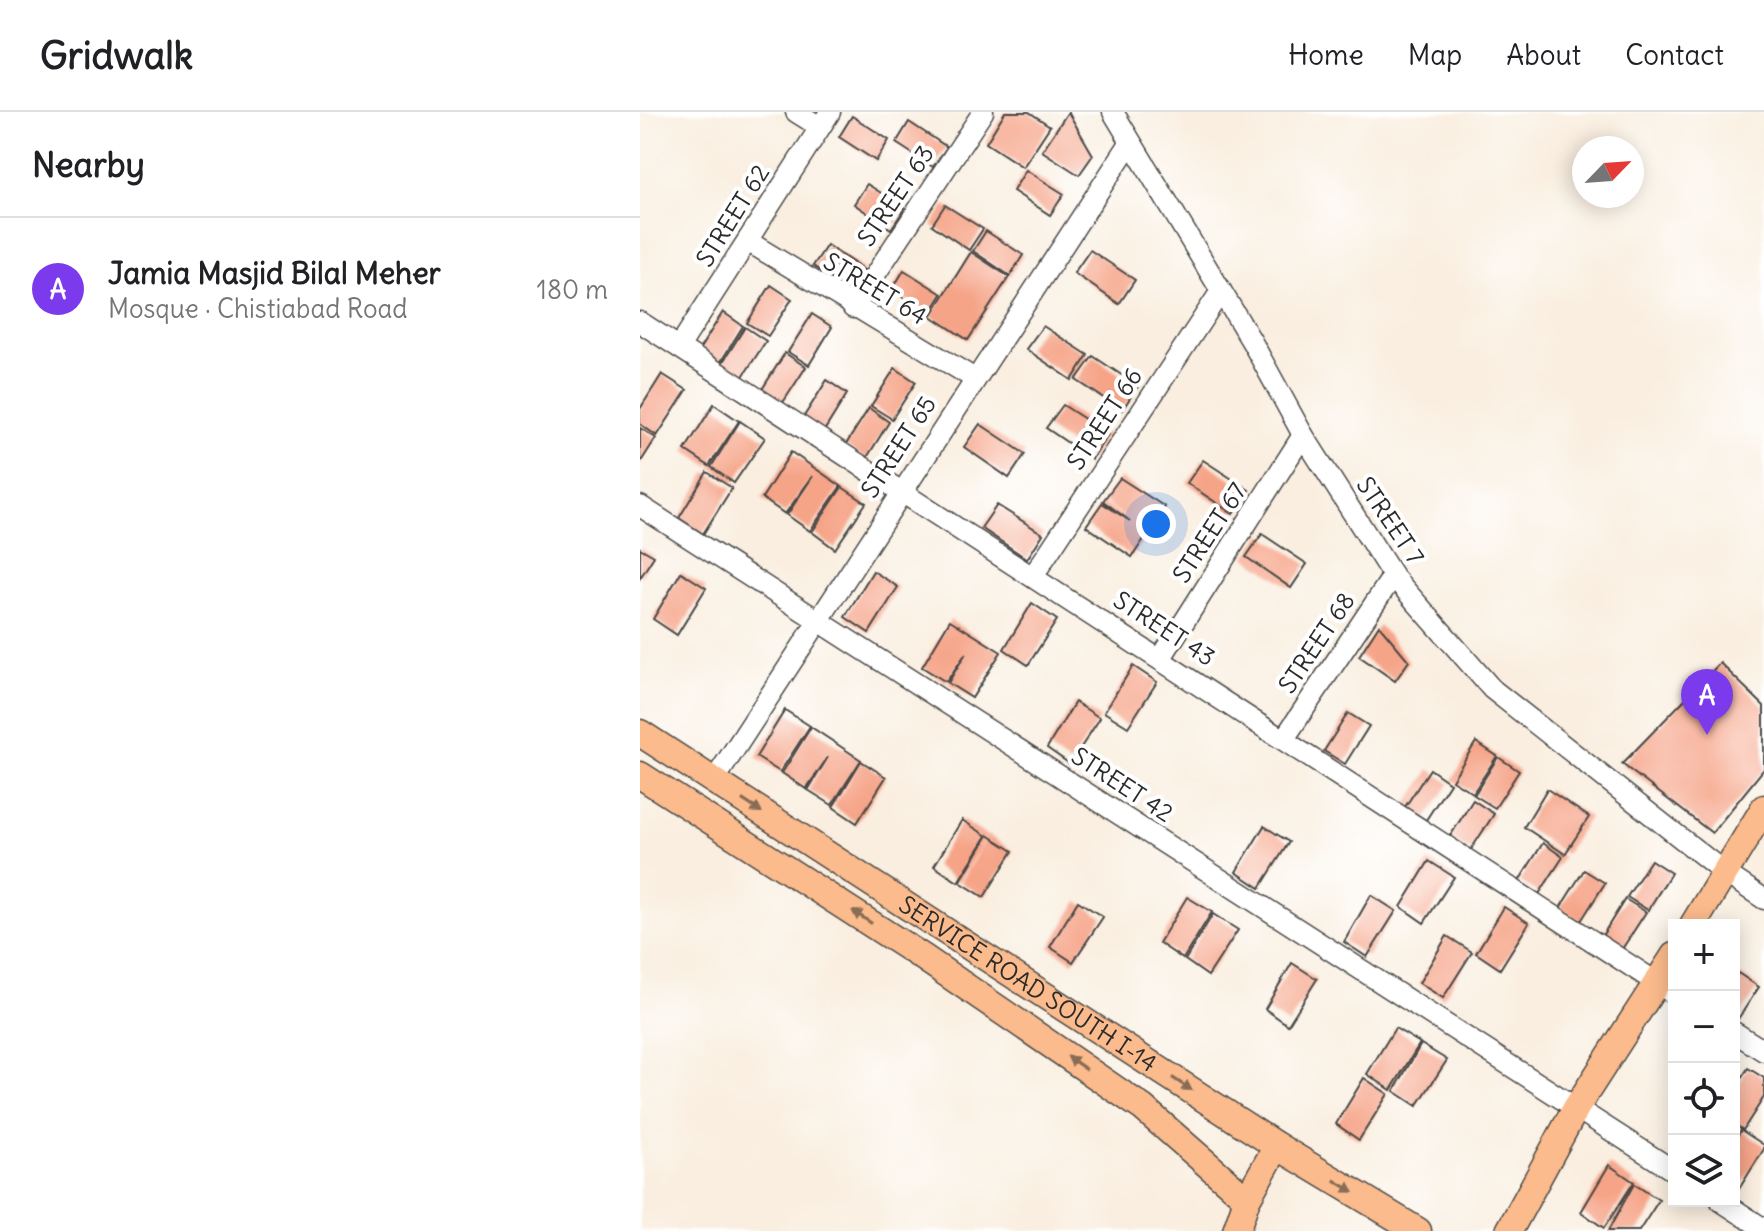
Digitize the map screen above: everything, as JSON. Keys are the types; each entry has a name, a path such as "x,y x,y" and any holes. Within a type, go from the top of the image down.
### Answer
{"main road":[{"name":"SERVICE ROAD SOUTH I-14","path":"640,733 1277,1146 1418,1231"},
{"name":"SERVICE ROAD SOUTH I-14","path":"640,775 924,958 1143,1108 1247,1199"},
{"path":"1697,919 1764,808"},
{"path":"1509,1231 1576,1108 1666,988"},
{"path":"1236,1231 1247,1199 1277,1146"}],"street":[{"path":"796,112 825,119"},
{"name":"STREET 63","path":"853,308 983,112"},
{"name":"STREET 7","path":"1113,112 1303,435 1393,576 1492,689 1725,873 1764,899"},
{"name":"STREET 62","path":"679,347 825,119"},
{"name":"STREET 65","path":"714,781 900,491 1130,143"},
{"name":"STREET 64","path":"749,242 853,308 975,379"},
{"name":"STREET 66","path":"1033,576 1221,291"},
{"name":"STREET 43","path":"640,322 1666,988"},
{"name":"STREET 67","path":"1161,658 1303,435"},
{"name":"STREET 42","path":"640,506 1668,1167"},
{"name":"STREET 68","path":"1284,739 1393,576"},
{"path":"1740,1036 1764,1051"},
{"path":"1730,1207 1764,1229"}],"building":[{"path":"1005,112 1029,112 1050,126 1023,167 986,143"},
{"path":"1068,112 1093,155 1079,175 1042,151"},
{"path":"852,116 889,140 876,161 839,137"},
{"path":"909,122 947,147 933,167 896,143"},
{"path":"1026,170 1064,194 1050,215 1013,191"},
{"path":"867,184 905,208 891,229 854,204"},
{"path":"945,205 983,229 969,250 932,225"},
{"path":"986,231 1023,255 1010,276 973,251"},
{"path":"827,245 864,270 850,290 813,266"},
{"path":"1090,250 1135,280 1119,304 1074,273"},
{"path":"971,252 1009,277 968,340 931,316"},
{"path":"904,270 942,294 929,315 892,290"},
{"path":"771,285 792,299 768,336 747,323"},
{"path":"723,312 743,326 720,363 699,350"},
{"path":"812,314 832,327 809,365 788,352"},
{"path":"1043,326 1088,355 1072,380 1026,349"},
{"path":"745,327 766,341 742,378 721,365"},
{"path":"785,353 806,367 782,404 761,391"},
{"path":"1093,356 1138,386 1122,410 1076,380"},
{"path":"895,368 916,382 892,419 871,406"},
{"path":"662,374 687,390 657,436 640,424 640,409"},
{"path":"827,380 847,394 824,431 803,418"},
{"path":"714,404 739,421 709,466 685,450"},
{"path":"1063,405 1108,434 1092,459 1046,428"},
{"path":"869,408 889,422 866,459 845,446"},
{"path":"740,421 765,438 734,483 711,467"},
{"path":"980,424 1025,454 1009,478 964,447"},
{"path":"640,428 656,438 640,463"},
{"path":"791,452 841,486 810,531 787,515 813,476 785,514 762,498"},
{"path":"1203,460 1249,490 1233,514 1187,483"},
{"path":"707,472 732,488 703,534 679,518"},
{"path":"1120,478 1165,507 1132,557 1086,526 1102,503 1130,521 1103,501"},
{"path":"842,487 866,503 835,549 812,532"},
{"path":"997,505 1043,534 1027,559 981,528"},
{"path":"1262,534 1307,564 1291,588 1246,557"},
{"path":"640,548 654,556 640,578"},
{"path":"873,571 898,587 869,633 845,617"},
{"path":"681,572 706,588 677,635 653,619"},
{"path":"1032,603 1057,620 1028,665 1004,649"},
{"path":"950,620 1001,652 972,698 948,683 966,653 946,682 922,667"},
{"path":"1379,625 1409,661 1395,681 1359,656"},
{"path":"1720,663 1764,706 1764,769 1712,833 1622,764"},
{"path":"1133,666 1157,682 1128,727 1104,712"},
{"path":"1075,702 1100,718 1070,764 1047,748"},
{"path":"785,710 810,726 780,772 756,757"},
{"path":"1348,713 1369,726 1345,764 1324,751"},
{"path":"811,727 861,760 832,805 808,790 828,757 806,789 782,773"},
{"path":"1476,742 1497,756 1473,793 1452,780"},
{"path":"1498,757 1519,771 1495,808 1474,795"},
{"path":"861,761 886,777 857,823 833,807"},
{"path":"1430,769 1450,783 1426,820 1405,807"},
{"path":"1547,789 1589,817 1565,854 1524,827"},
{"path":"1473,800 1494,814 1470,851 1449,838"},
{"path":"962,820 987,836 958,882 934,866"},
{"path":"1264,826 1289,842 1260,888 1236,872"},
{"path":"988,835 1013,851 984,897 960,882"},
{"path":"1543,843 1563,857 1539,894 1519,881"},
{"path":"1651,860 1671,873 1648,910 1627,897"},
{"path":"1429,861 1454,877 1424,923 1401,907"},
{"path":"1584,870 1605,883 1581,921 1560,908"},
{"path":"1371,895 1396,911 1367,957 1344,942"},
{"path":"1187,897 1212,912 1183,959 1159,943"},
{"path":"1625,899 1646,912 1622,949 1602,936"},
{"path":"1078,901 1103,917 1073,962 1050,947"},
{"path":"1504,907 1529,923 1500,969 1476,953"},
{"path":"1213,914 1238,930 1208,976 1185,960"},
{"path":"1447,936 1472,952 1443,998 1419,983"},
{"path":"1292,963 1317,979 1288,1025 1265,1009"},
{"path":"1740,974 1759,987 1740,1016"},
{"path":"1395,1028 1420,1043 1391,1090 1367,1074"},
{"path":"1421,1044 1447,1060 1417,1106 1394,1091"},
{"path":"1748,1068 1764,1078 1764,1097 1743,1130 1740,1128 1740,1081"},
{"path":"1364,1078 1388,1094 1359,1140 1336,1124"},
{"path":"1740,1132 1764,1145 1764,1149 1740,1187 1740,1135"},
{"path":"1609,1165 1634,1182 1604,1228 1581,1212"},
{"path":"1634,1184 1659,1200 1639,1231 1608,1231"}],"place":[{"name":"Jamia Masjid Bilal Meher","path":"1707,735"}]}
